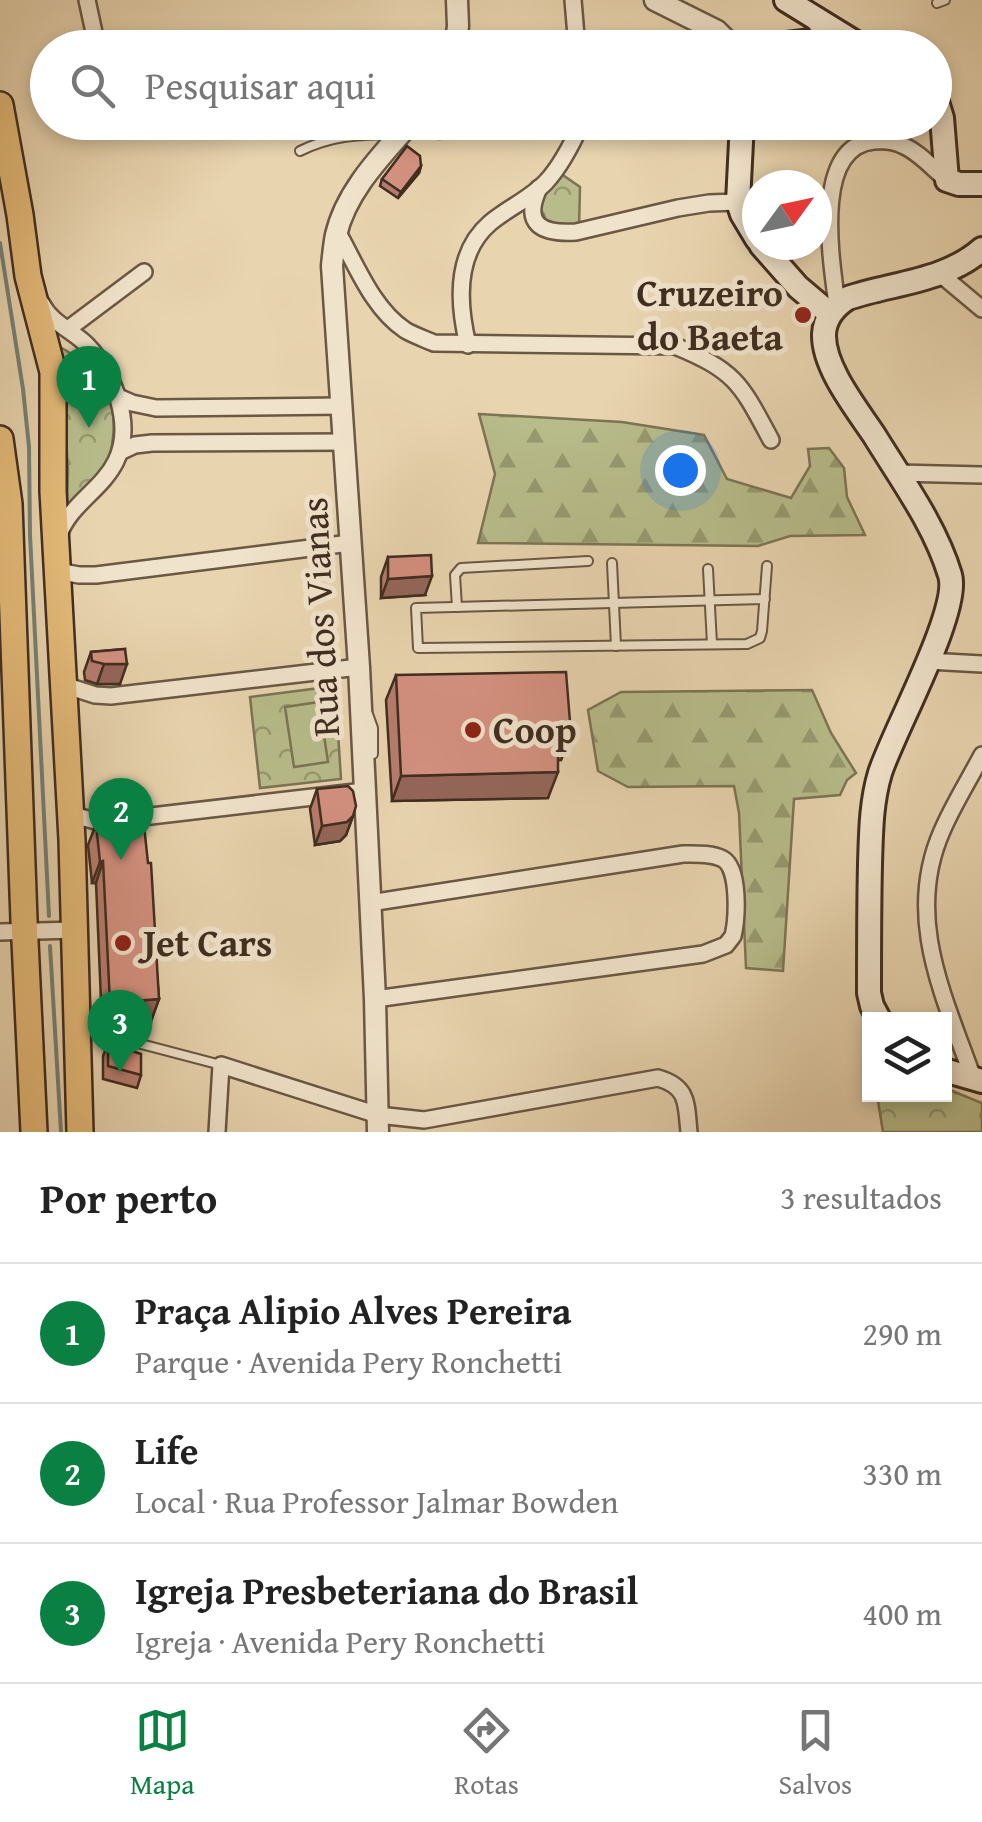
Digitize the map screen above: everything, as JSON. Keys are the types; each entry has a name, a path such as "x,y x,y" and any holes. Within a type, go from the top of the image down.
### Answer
{"main road":[{"path":"786,0 831,30"},
{"path":"818,20 824,30"},
{"path":"0,105 28,276 53,372 53,492 71,812 68,930 80,1132"},
{"path":"741,140 738,202 742,214"},
{"path":"943,140 946,180 982,184"},
{"path":"875,1012 869,993 874,797 884,762 928,661 952,580 936,540 840,382 827,354 824,334 834,310 863,293 940,273 982,249"},
{"path":"775,260 798,288 834,310"},
{"path":"0,439 8,492 8,717 34,1132"},
{"path":"952,1072 978,1080"}],"street":[{"path":"88,0 94,30"},
{"path":"457,0 457,30"},
{"path":"573,0 576,30"},
{"path":"655,0 717,30"},
{"name":"Rua dos Vianas","path":"378,1124 359,667 332,266 337,230 351,198 397,140"},
{"path":"468,345 460,315 460,286 475,240 487,225 547,181 571,140"},
{"path":"834,310 830,206 836,174 852,147 862,142 896,142 946,180"},
{"path":"539,188 534,218 546,231 556,233 709,203 738,202"},
{"path":"20,216 41,302 102,364 118,396 122,430 120,452 102,481 67,518 58,537 56,562 79,575 96,575 350,542"},
{"path":"337,230 384,311 405,330 434,343 675,346 730,374 749,398 771,440"},
{"path":"68,329 144,272"},
{"path":"940,273 982,309"},
{"path":"118,396 132,404 156,408 342,406"},
{"path":"120,452 144,443 344,442"},
{"path":"898,473 982,475"},
{"path":"928,661 982,664"},
{"path":"64,686 111,696 359,667"},
{"path":"978,1080 931,956 925,894 942,831 982,755"},
{"path":"71,812 100,822 364,792"},
{"path":"370,902 683,854 725,860 732,868 734,881 733,936 726,945 703,954 374,999"},
{"path":"22,931 68,930"},
{"path":"216,1132 221,1065 378,1124 424,1120 658,1078 671,1082 685,1097 688,1132"}],"lane":[{"path":"300,152 327,140"},
{"path":"457,607 455,575 461,568 588,561"},
{"path":"612,563 616,646"},
{"path":"765,598 416,608 418,648 747,644 760,638 765,598 767,566"},
{"path":"708,569 712,644"},
{"path":"360,703 373,728 372,802 365,817"},
{"path":"76,1028 221,1065"}],"green space":[{"path":"557,171 580,187 579,228 550,228 538,205"},
{"path":"60,347 98,377 108,394 114,432 109,458 98,481 67,506 68,470"},
{"path":"479,414 622,422 704,435 727,479 791,498 810,466 808,449 829,448 844,468 847,497 865,535 790,536 758,546 478,543 495,474"},
{"path":"335,686 341,779 260,788 250,697"},
{"path":"812,690 831,733 856,773 847,780 840,795 794,799 783,971 746,968 739,813 734,786 628,787 598,771 588,710 621,692"},
{"path":"319,702 328,762 294,767 285,707"},
{"path":"952,1091 982,1103 982,1132 883,1132 878,1102 952,1102"}],"building":[{"path":"407,146 420,156 421,166 401,192 382,179"},
{"path":"431,555 432,576 388,579 388,557"},
{"path":"125,649 127,664 92,661 91,652"},
{"name":"Coop","path":"566,672 571,734 558,734 558,772 401,776 396,675"},
{"path":"348,786 356,806 353,816 347,822 322,826 317,789"},
{"path":"143,816 151,863 159,999 110,1003 103,861 100,862 96,824"},
{"path":"108,1043 141,1054 141,1075 108,1066"}],"waterway":[{"path":"0,243 29,447 49,916"},
{"path":"50,946 61,1132"}],"place":[{"name":"Cruzeiro do Baeta","path":"803,315"},
{"name":"Praça Alipio Alves Pereira","path":"89,428"},
{"name":"Coop","path":"473,730"},
{"name":"Life","path":"121,860"},
{"name":"Jet Cars","path":"123,943"},
{"name":"Igreja Presbeteriana do Brasil","path":"120,1072"}]}
